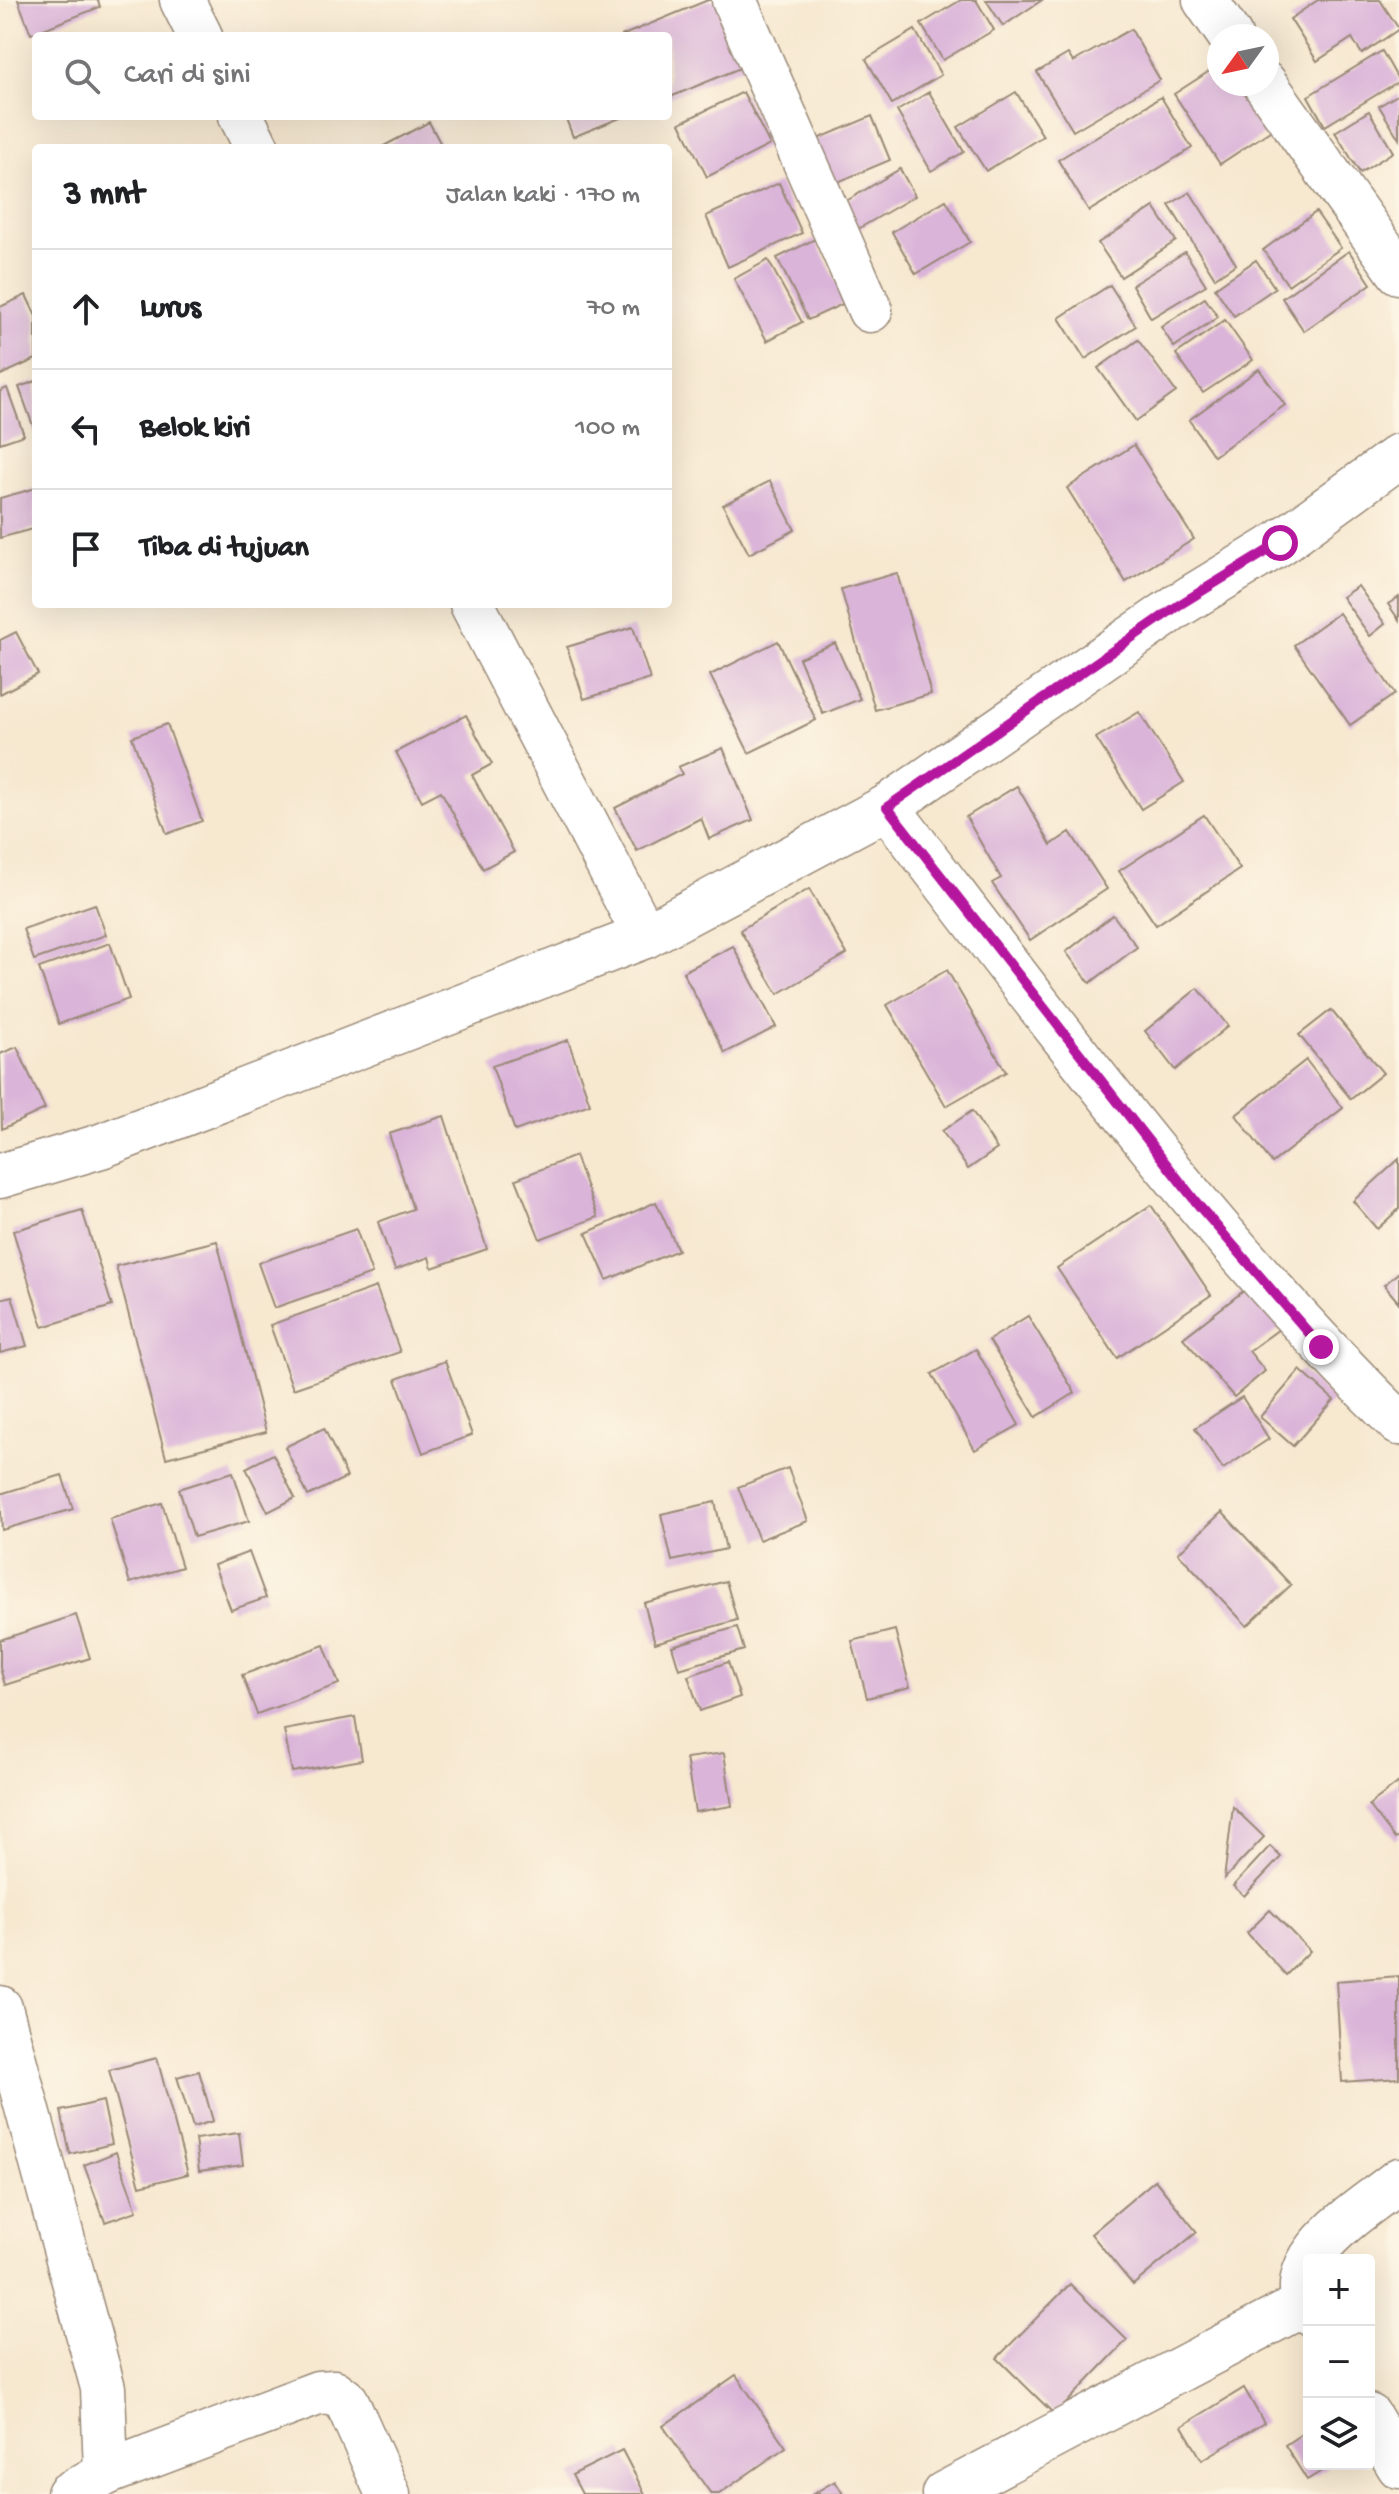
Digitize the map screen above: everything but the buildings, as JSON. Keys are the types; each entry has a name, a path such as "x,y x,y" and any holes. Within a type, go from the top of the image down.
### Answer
{"street":[{"path":"182,0 198,32"},
{"path":"734,0 870,310"},
{"path":"1205,0 1222,24"},
{"path":"1274,96 1399,272"},
{"path":"243,120 255,144"},
{"path":"0,1176 101,1146 645,936 887,807 1179,605 1280,543 1399,456"},
{"path":"474,608 645,936"},
{"path":"887,807 1200,1207 1321,1347 1399,1423"},
{"path":"0,2008 103,2388 87,2483"},
{"path":"1311,2254 1399,2180"},
{"path":"944,2494 1303,2311"},
{"path":"87,2483 318,2393 334,2392 347,2402 388,2494"},
{"path":"1375,2426 1399,2466"}],"route":[{"path":"1280,543 1179,605 887,807 1200,1207 1321,1347"}]}
